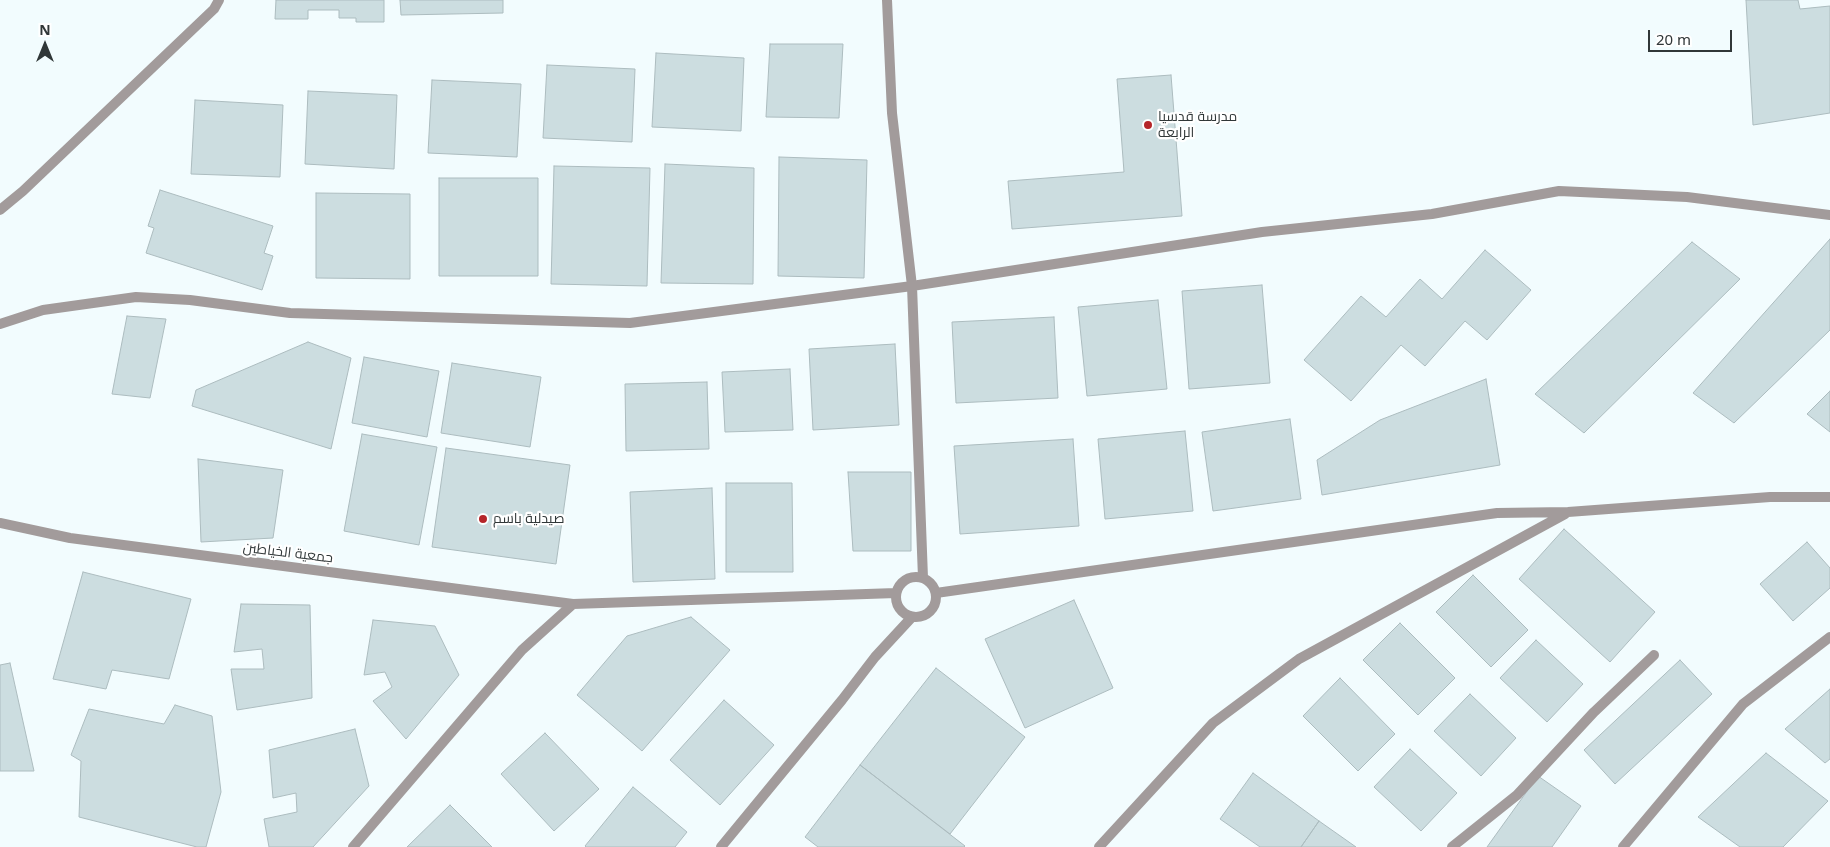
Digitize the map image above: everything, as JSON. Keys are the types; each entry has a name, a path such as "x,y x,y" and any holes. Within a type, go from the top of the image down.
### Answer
{"street":[{"path":"0,210 24,191 214,9 219,0"},
{"path":"887,0 892,114 912,286 923,578"},
{"path":"0,324 43,310 136,297 190,300 290,313 630,323 912,286 1262,232 1432,214 1559,191 1687,197 1830,215"},
{"path":"936,593 1497,513 1568,512 1770,497 1830,497"},
{"path":"1099,847 1213,723 1299,659 1568,512"},
{"name":"جمعية الخياطين","path":"0,523 70,538 573,604 896,593"},
{"path":"911,578 923,578 931,584 936,593 934,606 925,616 912,617 899,609 896,593 901,584 911,578"},
{"path":"352,847 522,650 573,604"},
{"path":"721,847 875,657 912,617"},
{"path":"1623,847 1743,704 1830,636"},
{"path":"1452,847 1517,795 1594,712 1654,655"}],"building":[{"path":"276,0 384,0 384,22 356,22 356,18 339,18 339,10 308,10 308,19 275,19"},
{"path":"400,0 503,0 503,13 401,15"},
{"path":"1746,0 1798,0 1800,9 1830,6 1830,113 1753,125"},
{"path":"770,44 843,44 839,118 766,117"},
{"path":"656,53 744,58 741,131 652,127"},
{"path":"547,65 635,69 632,142 543,138"},
{"name":"مدرسة قدسيا الرابعة","path":"1171,75 1182,216 1012,229 1008,181 1124,172 1117,79"},
{"path":"432,80 521,84 517,157 428,153"},
{"path":"308,91 397,95 394,169 305,164"},
{"path":"195,100 283,105 280,177 191,174"},
{"path":"779,157 867,160 864,278 778,276"},
{"path":"665,164 754,168 753,284 661,283"},
{"path":"554,166 650,168 647,286 551,284"},
{"path":"439,178 538,178 538,276 439,276"},
{"path":"160,190 273,226 264,253 273,256 262,290 146,253 154,228 148,226"},
{"path":"316,193 410,194 410,279 316,278"},
{"path":"1830,239 1830,330 1734,423 1693,393"},
{"path":"1692,242 1740,279 1584,433 1535,394"},
{"path":"1485,250 1531,290 1487,340 1465,321 1425,366 1401,345 1351,401 1304,360 1361,296 1386,317 1420,279 1442,299"},
{"path":"1262,285 1270,383 1189,389 1182,291"},
{"path":"1158,300 1167,389 1087,396 1078,307"},
{"path":"127,316 166,319 150,398 112,394"},
{"path":"1054,317 1058,398 956,403 952,322"},
{"path":"308,342 351,358 331,449 192,406 196,390"},
{"path":"895,344 899,425 813,430 809,349"},
{"path":"364,357 439,371 427,437 352,423"},
{"path":"452,363 541,377 530,447 441,433"},
{"path":"790,369 793,430 725,432 722,372"},
{"path":"1486,379 1500,465 1322,495 1317,460 1380,420"},
{"path":"707,382 709,449 626,451 625,384"},
{"path":"1830,391 1830,432 1807,414"},
{"path":"1290,419 1301,499 1213,511 1202,432"},
{"path":"1185,431 1193,511 1105,519 1098,439"},
{"path":"362,434 437,447 419,545 344,531"},
{"path":"1073,439 1079,526 960,534 954,446"},
{"path":"446,448 570,465 556,564 432,547"},
{"path":"198,459 283,470 273,538 201,542"},
{"path":"848,472 911,472 911,551 853,551"},
{"path":"726,483 792,483 793,572 726,572"},
{"path":"712,488 715,579 633,582 630,492"},
{"path":"1564,529 1655,612 1610,662 1519,579"},
{"path":"1807,542 1830,568 1830,588 1793,621 1760,584"},
{"path":"83,572 191,599 169,679 112,670 106,689 53,679"},
{"path":"1473,575 1528,630 1491,667 1436,612"},
{"path":"1074,600 1113,688 1025,728 985,639"},
{"path":"241,604 310,605 312,698 237,710 231,669 264,669 262,649 234,652"},
{"path":"691,617 730,650 642,751 577,695 627,636"},
{"path":"373,620 435,626 459,675 406,739 373,701 392,687 385,672 364,675"},
{"path":"1400,623 1455,678 1418,715 1363,660"},
{"path":"1536,640 1583,684 1547,722 1500,678"},
{"path":"1680,660 1712,694 1615,784 1584,750"},
{"path":"10,663 34,771 0,771 0,665"},
{"path":"936,668 1025,737 950,834 860,765"},
{"path":"1340,678 1395,734 1358,771 1303,716"},
{"path":"1830,689 1830,759 1825,763 1785,729"},
{"path":"1470,694 1516,738 1481,776 1434,731"},
{"path":"724,700 774,745 720,805 670,760"},
{"path":"175,705 212,716 221,792 206,847 197,847 79,817 81,761 71,755 89,709 164,724"},
{"path":"355,729 369,786 313,847 269,847 264,819 297,812 296,793 273,798 269,750"},
{"path":"545,733 599,789 554,831 501,774"},
{"path":"1410,749 1457,793 1421,831 1374,787"},
{"path":"1766,753 1828,801 1783,847 1740,847 1698,817"},
{"path":"860,765 965,846 818,847 805,837"},
{"path":"1253,773 1319,821 1301,847 1260,847 1220,819"},
{"path":"1538,776 1581,806 1552,847 1487,847"},
{"path":"633,787 687,832 675,847 586,847 585,846"},
{"path":"450,805 492,847 407,847"},
{"path":"1319,821 1356,847 1301,847"}],"place":[{"name":"مدرسة قدسيا الرابعة","path":"1148,125"},
{"name":"صيدلية باسم","path":"483,519"}]}
